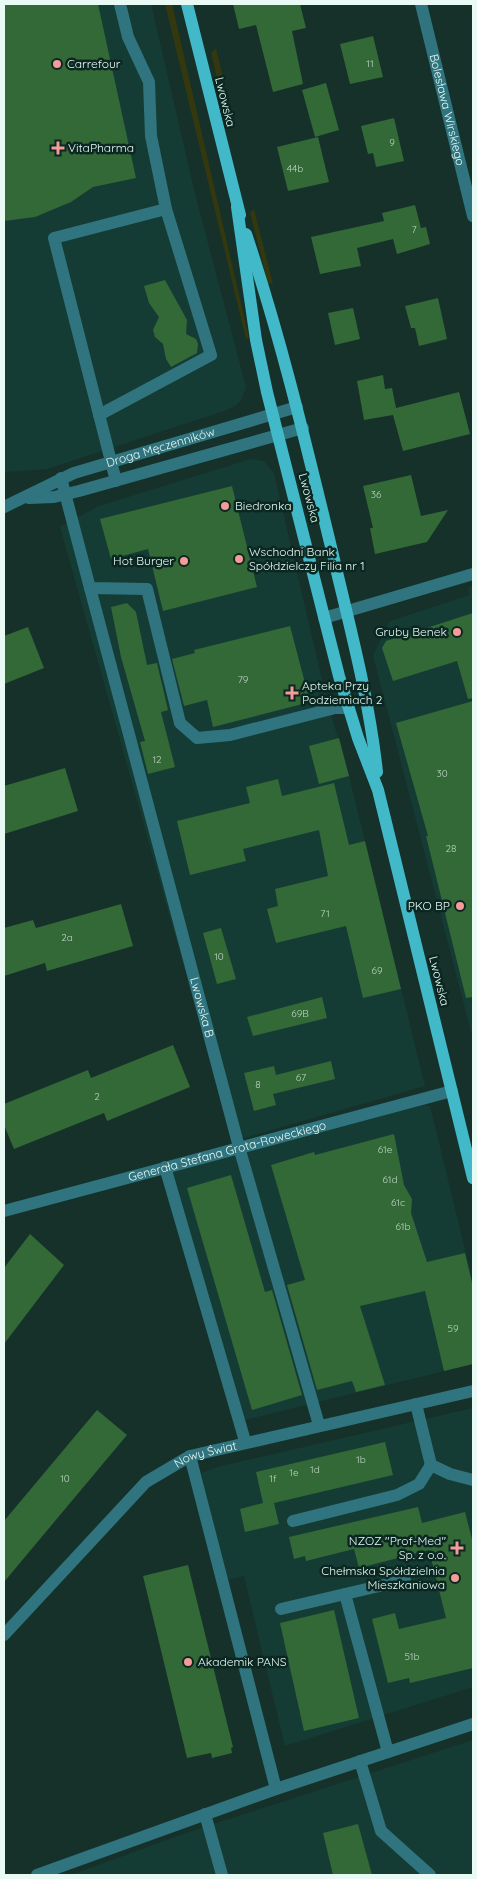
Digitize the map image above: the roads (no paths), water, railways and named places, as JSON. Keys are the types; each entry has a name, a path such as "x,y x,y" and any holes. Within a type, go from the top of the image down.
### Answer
{"main road":[{"name":"Lwowska","path":"187,4 237,207 280,339 303,428 369,718 378,790"},
{"name":"Lwowska","path":"237,207 256,340 278,435 324,618 349,708 378,790 473,1178"}],"street":[{"path":"99,415 211,355 166,209 151,136 148,82 128,38 120,4"},
{"name":"Bolesława Wirskiego","path":"421,4 473,216"},
{"path":"116,481 54,238 166,209"},
{"name":"Droga Męczenników","path":"4,507 27,498 61,478 297,407"},
{"name":"Droga Męczenników","path":"27,498 65,494 303,428"},
{"name":"Lwowska B","path":"61,478 239,1147 318,1426"},
{"path":"324,618 473,574"},
{"path":"90,588 147,589 180,724 197,738 230,735 335,708 349,708"},
{"name":"Generała Stefana Grota-Roweckiego","path":"4,1211 452,1091"},
{"path":"165,1167 245,1442"},
{"name":"Nowy Świat","path":"4,1635 146,1482 190,1456 473,1391"},
{"path":"293,1521 398,1496 419,1484 431,1465 416,1404"},
{"path":"190,1456 276,1789"},
{"path":"431,1465 450,1474 473,1480"},
{"path":"280,1609 405,1580"},
{"path":"345,1594 388,1752"},
{"path":"37,1875 276,1789 473,1724"},
{"path":"360,1761 381,1831 430,1875"},
{"path":"205,1814 222,1875"}],"place":[{"name":"Carrefour","path":"57,64"},
{"name":"VitaPharma","path":"58,148"},
{"name":"Biedronka","path":"225,506"},
{"name":"Wschodni Bank Spółdzielczy Filia nr 1","path":"239,559"},
{"name":"Hot Burger","path":"184,561"},
{"name":"Gruby Benek","path":"457,632"},
{"name":"Apteka Przy Podziemiach 2","path":"292,693"},
{"name":"PKO BP","path":"460,906"},
{"name":"NZOZ \"Prof-Med\" Sp. z o.o.","path":"457,1548"},
{"name":"Chełmska Spółdzielnia Mieszkaniowa","path":"455,1578"},
{"name":"Akademik PANS","path":"188,1662"}]}
